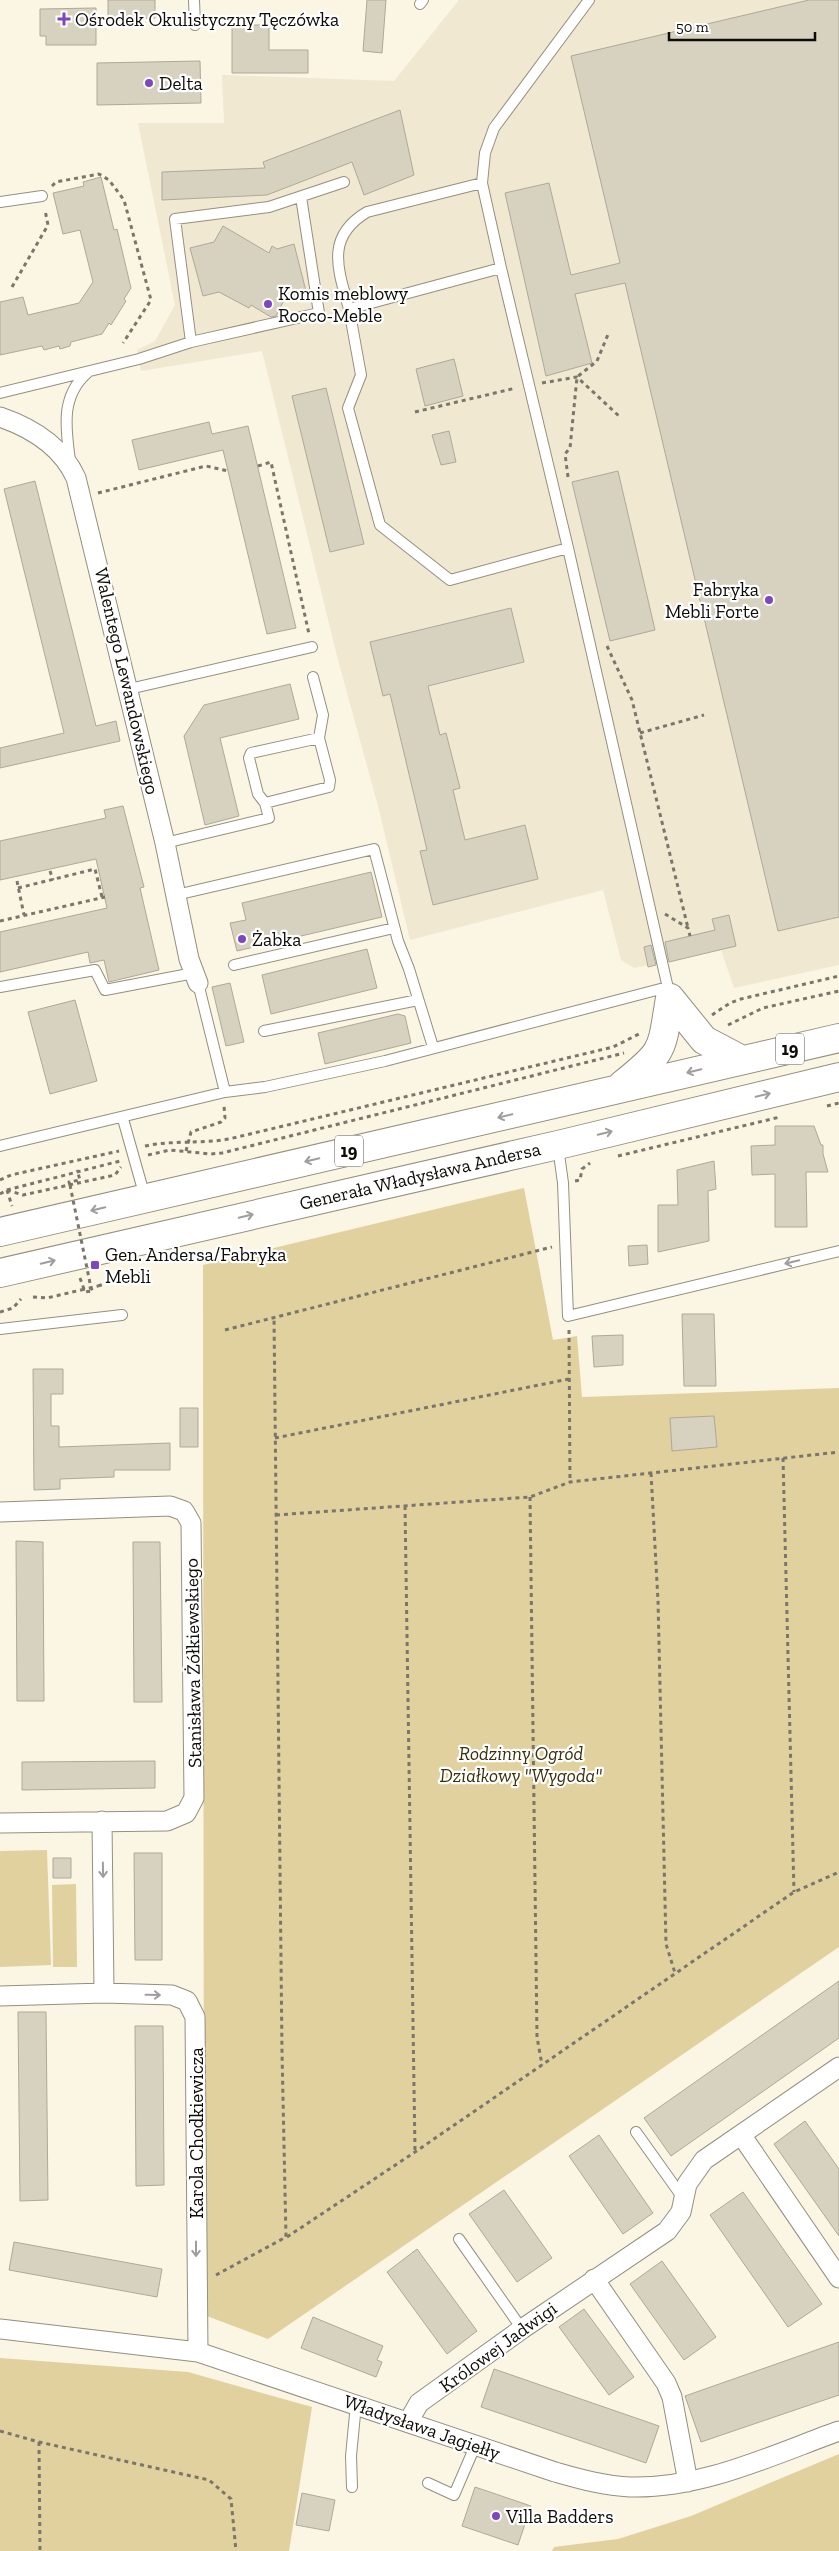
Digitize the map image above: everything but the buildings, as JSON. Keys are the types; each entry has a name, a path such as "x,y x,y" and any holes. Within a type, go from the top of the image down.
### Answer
{"highway":[{"path":"669,992 684,1026 704,1040 742,1060"},
{"path":"618,1089 659,1053 684,1026"},
{"name":"19","path":"0,1232 839,1038"},
{"name":"Generała Władysława Andersa","path":"0,1273 558,1145 839,1077"}],"street":[{"name":"Walentego Lewandowskiego","path":"0,417 36,434 58,451 70,465 90,527 165,844 189,959 196,978"},
{"name":"Stanisława Żółkiewskiego","path":"0,1512 170,1506 184,1511 191,1523 194,1798 186,1813 167,1821 0,1823"},
{"path":"102,1821 104,1993"},
{"name":"Karola Chodkiewicza","path":"0,1996 104,1993 172,1995 187,2001 195,2017 198,2352"},
{"name":"Królowej Jadwigi","path":"408,2422 419,2403 594,2279 667,2231 681,2212 683,2198 690,2178 704,2160 742,2136 839,2067"},
{"path":"742,2136 839,2278"},
{"path":"594,2279 666,2383 672,2397 688,2482"},
{"name":"Władysława Jagiełły","path":"0,2329 198,2352 555,2472 598,2484 629,2487 688,2482 726,2471 839,2431"}],"lane":[{"path":"194,0 194,25"},
{"path":"0,1146 123,1119 225,1092 265,1087 385,1061 669,992 568,548 482,183 485,153 494,128 589,0"},
{"path":"191,342 175,219 269,207 344,182"},
{"path":"482,183 367,212 352,221 342,234 336,264 349,309 361,375 348,408 380,525 450,580 568,548"},
{"path":"0,202 42,196"},
{"path":"0,394 88,372 191,342 319,314 301,196"},
{"path":"349,309 501,268"},
{"path":"70,465 66,430 67,404 74,388 88,372"},
{"path":"129,689 312,646"},
{"path":"265,803 328,787 330,780 319,738 323,715 313,677"},
{"path":"165,844 269,818 265,803 258,794 248,758 251,753 319,738"},
{"path":"176,895 374,849 394,928 433,1048"},
{"path":"234,965 394,928"},
{"path":"0,987 94,970 105,990 196,978 225,1092"},
{"path":"264,1031 418,1000"},
{"path":"123,1119 131,1153 146,1198"},
{"path":"558,1145 563,1183 568,1316 624,1304 839,1250"},
{"path":"0,1329 122,1315"},
{"path":"636,2132 683,2198"},
{"path":"458,2239 522,2329"},
{"path":"352,2487 352,2440 356,2404"},
{"path":"428,2483 454,2495 476,2444"}],"path":[{"path":"12,287 48,225 42,196 56,182 99,174 109,180 124,200 151,300 123,344"},
{"path":"569,482 565,454 570,448 578,378 597,361 609,332"},
{"path":"258,466 270,462 312,646"},
{"path":"106,491 206,466 228,471"},
{"path":"606,644 632,700 690,936"},
{"path":"640,733 704,715"},
{"path":"0,921 104,897 95,870 18,888"},
{"path":"50,871 53,880"},
{"path":"17,881 24,915"},
{"path":"653,918 667,914 688,928"},
{"path":"684,1026 709,1017 735,1001 839,976"},
{"path":"131,1153 164,1142 229,1139 613,1047 636,1035 684,1026 732,1024 763,1008 839,991"},
{"path":"0,1180 11,1175 131,1153 170,1150 211,1154 222,1153 631,1051"},
{"path":"186,1151 191,1132 221,1122 226,1118 225,1092"},
{"path":"824,1107 839,1103"},
{"path":"610,1158 790,1115"},
{"path":"0,1194 7,1190 77,1170 127,1159 115,1175 23,1195 7,1190"},
{"path":"563,1183 580,1180 582,1169 592,1162"},
{"path":"70,1185 70,1182 80,1180 77,1170"},
{"path":"70,1185 90,1290"},
{"path":"225,1330 536,1249"},
{"path":"80,1278 85,1292 149,1270"},
{"path":"33,1297 47,1298 81,1290 90,1290"},
{"path":"0,1312 12,1308 21,1300"},
{"path":"274,1317 282,2052 286,2237"},
{"path":"569,1338 570,1482"},
{"path":"275,1438 570,1380"},
{"path":"276,1515 530,1497 570,1482 839,1452"},
{"path":"783,1458 794,1892"},
{"path":"651,1473 658,1601 666,1944 675,1973"},
{"path":"530,1497 537,2037 542,2065"},
{"path":"405,1506 415,2152"},
{"path":"212,2277 286,2237 415,2152 794,1892 839,1872"},
{"path":"0,2431 39,2442 209,2480 231,2499 236,2551"},
{"path":"39,2442 40,2551"}],"shaded area":[{"path":"459,0 839,0 839,965 734,988 721,950 634,968 621,960 603,890 410,940 378,806 338,660 262,351 141,371 137,350 155,341 175,305 138,123 224,123 222,75 394,81"}],"green space":[{"name":"Rodzinny Ogród Działkowy \"Wygoda\"","path":"524,1188 553,1340 577,1336 582,1397 839,1388 839,1947 268,2339 204,2315 203,1265"},
{"path":"47,1850 51,1965 0,1967 0,1851"},
{"path":"76,1884 77,1967 53,1967 52,1885"},
{"path":"0,2358 188,2372 312,2407 289,2551 0,2551"},
{"path":"839,2454 839,2551 552,2551 554,2547 618,2539 691,2516"}],"place":[{"name":"Ośrodek Okulistyczny Tęczówka","path":"64,19"},
{"name":"Delta","path":"149,83"},
{"name":"Komis meblowy Rocco-Meble","path":"268,304"},
{"name":"Fabryka Mebli Forte","path":"769,600"},
{"name":"Żabka","path":"242,939"},
{"name":"Gen. Andersa/Fabryka Mebli","path":"95,1265"},
{"name":"Villa Badders","path":"496,2516"}]}
